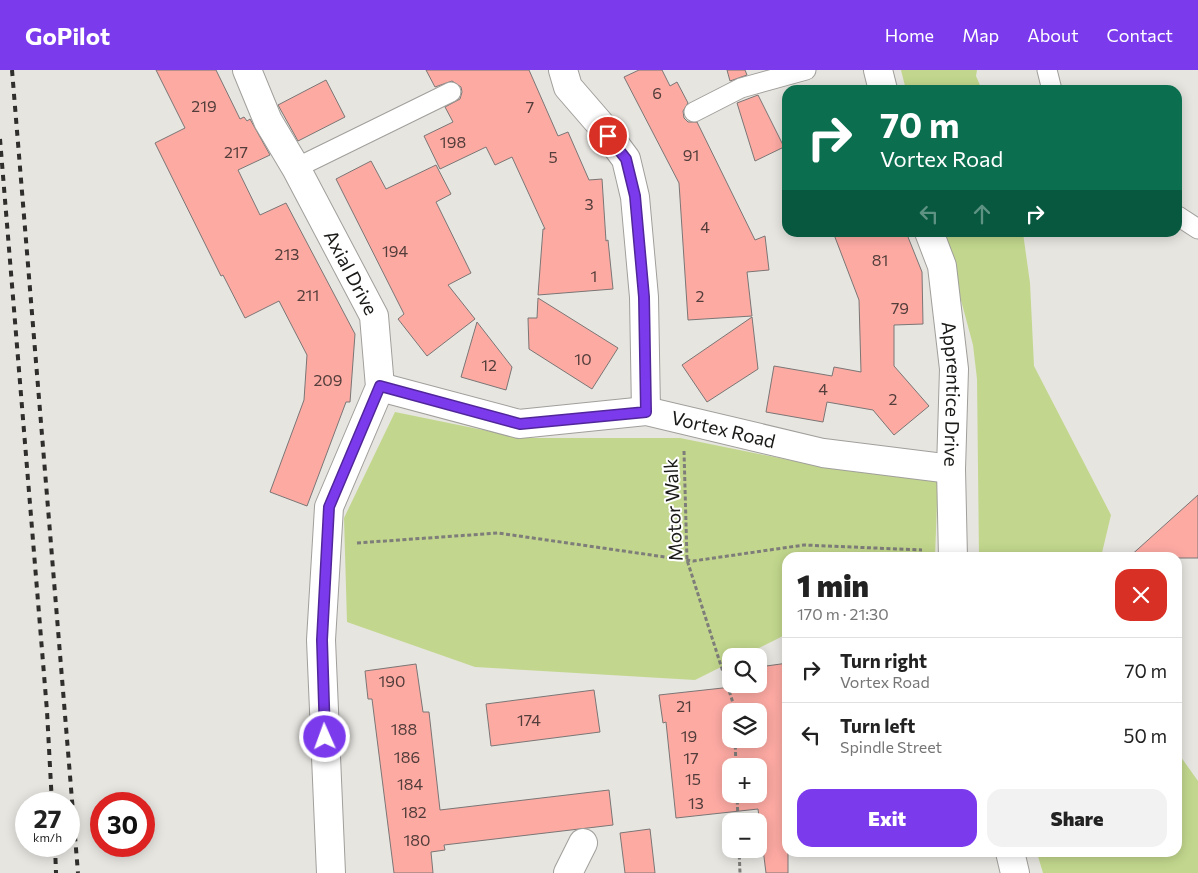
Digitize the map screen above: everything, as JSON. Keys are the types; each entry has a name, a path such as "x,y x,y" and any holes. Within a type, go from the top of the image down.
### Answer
{"street":[{"name":"Axial Drive","path":"247,70 268,120 296,168 374,316 380,386 329,507 322,640 331,873"},
{"path":"563,70 568,87 600,124 626,159 635,196 644,297 646,412"},
{"path":"878,70 882,85"},
{"name":"Apprentice Drive","path":"931,237 942,266 954,369 951,468 953,552"},
{"name":"Vortex Road","path":"380,386 520,424 646,412 823,453 951,468"},
{"path":"568,873 583,843"},
{"path":"1011,857 1015,873"}],"lane":[{"path":"694,112 741,88 806,70"},
{"path":"1047,70 1051,85"},
{"path":"296,168 451,92"},
{"path":"1182,219 1198,229"}],"path":[{"name":"Motor Walk","path":"683,420 687,560 733,703"},
{"path":"327,545 498,533 687,560 804,545 920,552"},
{"path":"739,858 740,873"}],"green space":[{"path":"901,70 977,70 976,76 980,85 905,85"},
{"path":"944,237 1024,237 1030,283 1034,366 1111,515 1102,552 979,552 977,379 973,345"},
{"path":"395,412 522,438 680,438 809,464 938,477 935,552 782,552 782,636 759,648 722,648 722,666 695,680 475,667 347,622 344,518"},
{"path":"1182,759 1198,781 1198,873 1043,873 1038,857 1182,857"}],"building":[{"path":"156,70 216,70 240,119 244,117 247,121 250,119 270,155 238,170 260,215 286,203 355,334 350,402 346,402 307,506 270,492 304,400 307,355 279,301 245,318 223,275 221,276 155,143 185,128"},
{"path":"426,70 529,70 558,136 568,132 589,180 602,179 606,241 608,240 613,289 538,295 543,229 545,229 512,157 495,165 486,147 440,169 424,136 453,122 445,107 460,99 462,92 461,87 452,81 435,87"},
{"path":"639,70 662,70 670,86 677,82 688,103 683,111 684,118 688,122 697,122 755,240 765,236 769,270 747,272 752,316 688,320 679,183 624,77"},
{"path":"727,70 745,70 747,75 730,81"},
{"path":"326,80 345,117 298,141 278,105"},
{"path":"758,95 782,143 782,148 755,161 737,103"},
{"path":"371,161 386,189 436,165 451,194 436,202 471,273 448,285 475,319 427,356 398,319 404,314 336,179"},
{"path":"835,237 908,237 922,272 923,324 894,325 894,366 929,406 894,435 873,410 827,402 823,422 766,412 774,366 832,376 834,367 861,372 859,300"},
{"path":"538,298 618,348 592,389 529,349 528,318 537,318"},
{"path":"752,317 758,369 707,402 682,365"},
{"path":"477,322 512,367 506,390 461,377"},
{"path":"1198,495 1198,558 1182,558 1182,552 1135,552"},
{"path":"416,664 423,712 429,712 440,810 609,790 613,825 444,845 445,850 431,852 433,873 394,873 372,699 368,699 365,671"},
{"path":"782,664 782,857 788,857 788,873 766,873 764,858 767,858 767,813 758,813 758,809 676,818 666,722 663,723 659,695 722,688 722,693 767,693 767,666"},
{"path":"594,690 600,732 491,746 486,704"},
{"path":"650,829 655,873 625,873 620,833"}],"railway":[{"path":"12,70 78,873"},
{"path":"0,139 47,711 51,792"},
{"path":"55,857 56,873"}],"route":[{"path":"325,737 322,640 329,507 380,386 520,424 646,412 644,297 635,196 626,159 608,136"}]}
